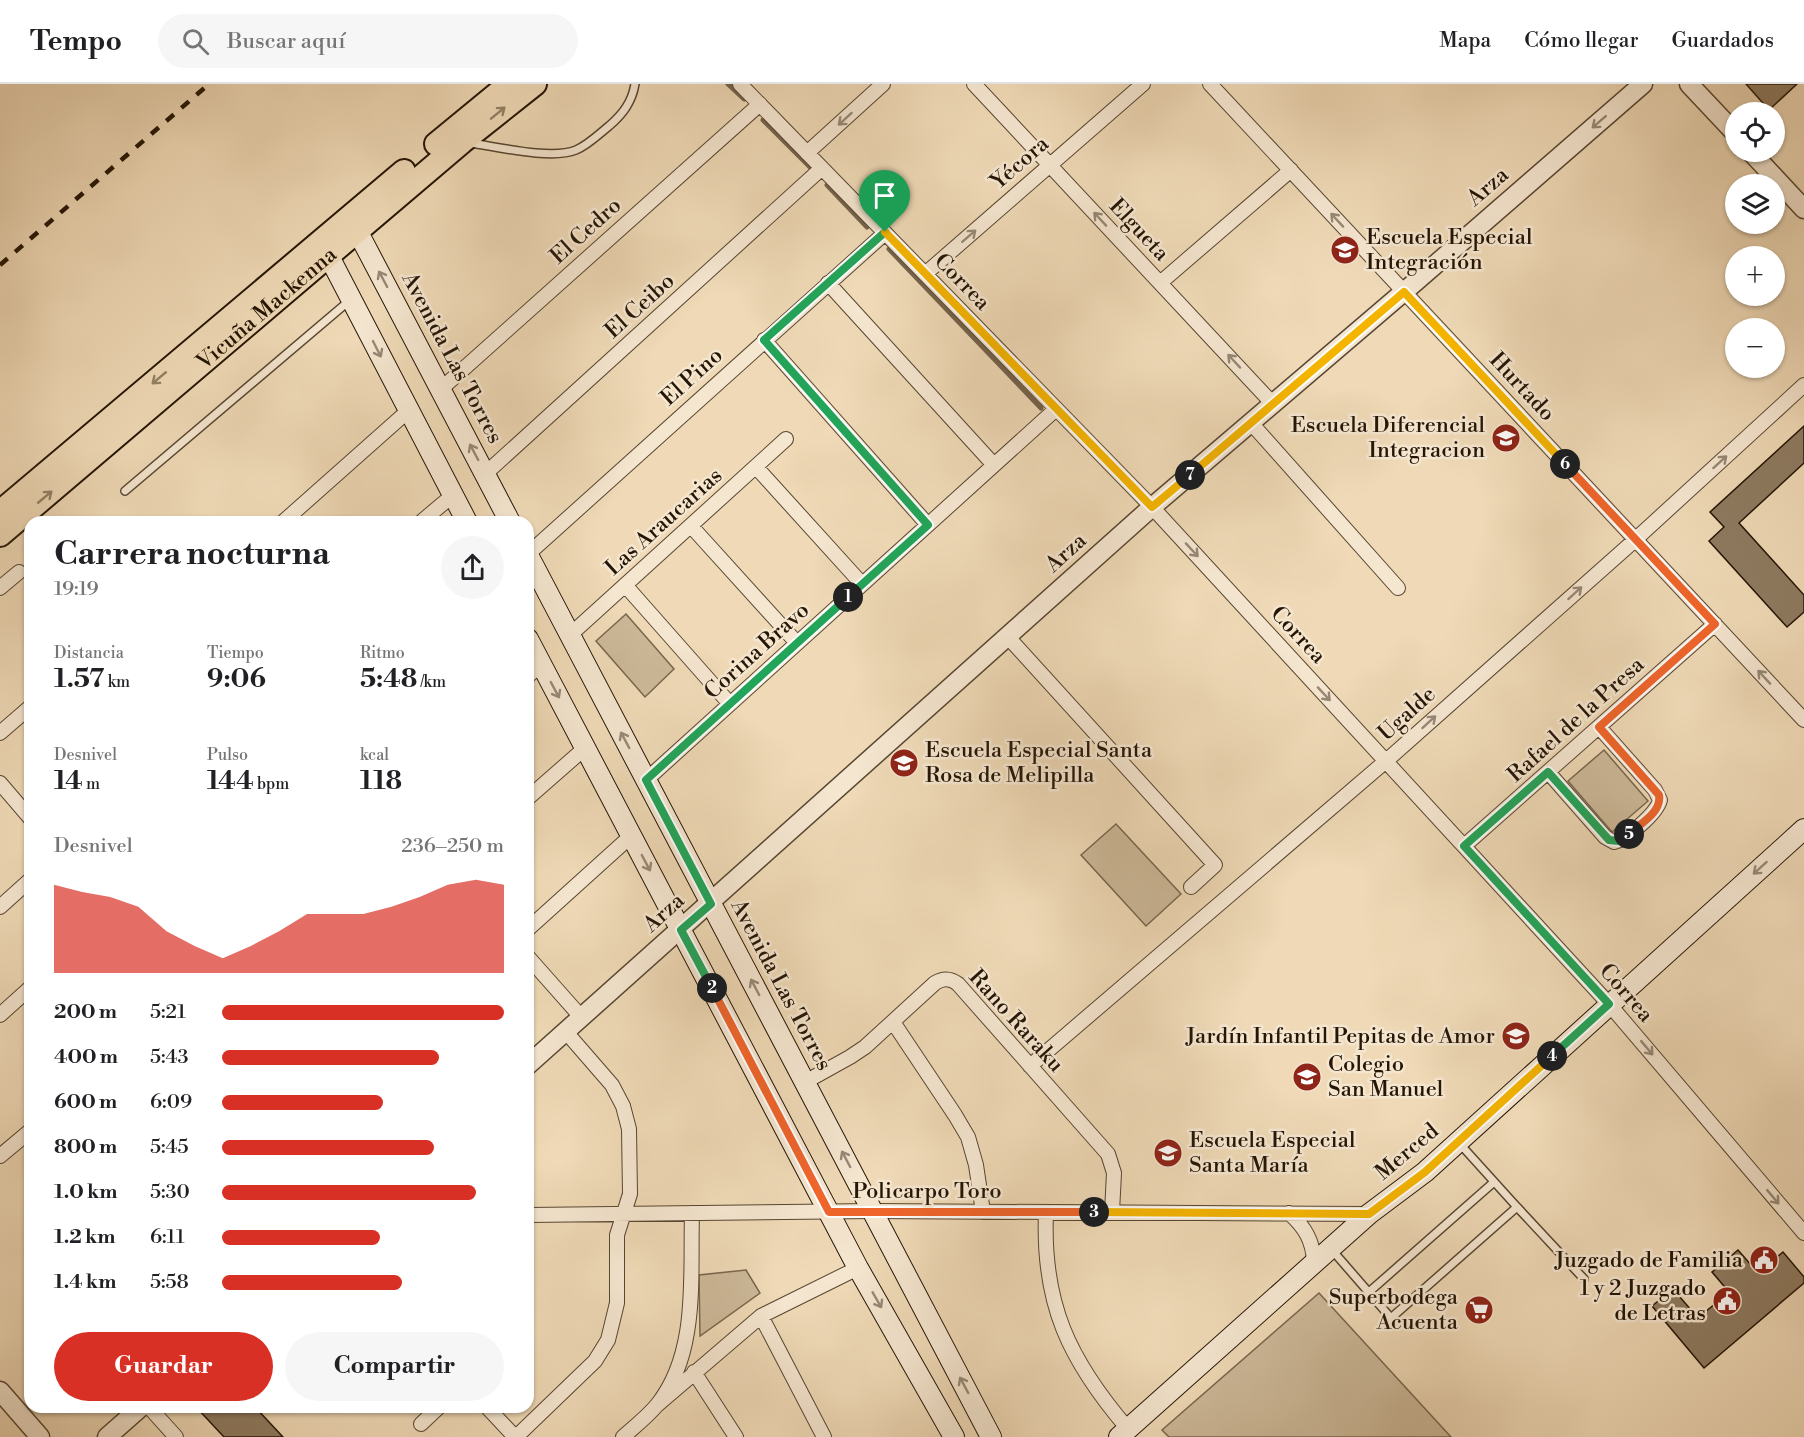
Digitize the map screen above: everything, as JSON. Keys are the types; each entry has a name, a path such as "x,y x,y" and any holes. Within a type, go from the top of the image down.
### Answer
{"main road":[{"name":"Vicuña Mackenna","path":"354,224 509,84"},
{"name":"Vicuña Mackenna","path":"0,512 354,224 535,84"},
{"name":"Avenida Las Torres","path":"354,224 507,516"},
{"name":"Vicuña Mackenna","path":"0,535 325,248"},
{"path":"325,248 464,516"},
{"name":"Avenida Las Torres","path":"534,566 991,1437"},
{"path":"535,670 585,748 858,1268 954,1437"},
{"name":"Merced","path":"1123,1433 1369,1214 1401,1191 1457,1142 1804,830"}],"street":[{"name":"Correa","path":"740,84 1152,507 1609,1004 1804,1233"},
{"path":"807,153 883,84"},
{"name":"Elgueta","path":"974,84 1274,404"},
{"name":"Yécora","path":"925,274 1143,84"},
{"name":"Hurtado","path":"1210,84 1804,720"},
{"name":"Arza","path":"534,1060 711,904 1152,507 1643,84"},
{"path":"1689,84 1725,122"},
{"name":"El Cedro","path":"441,389 760,104"},
{"path":"1760,162 1804,209"},
{"name":"El Ceibo","path":"485,474 822,168"},
{"path":"1160,283 1291,170"},
{"name":"El Pino","path":"534,550 885,232"},
{"path":"828,283 994,465"},
{"path":"764,340 928,525"},
{"name":"Ugalde","path":"1030,1066 1386,761 1804,385"},
{"name":"Corina Bravo","path":"646,780 1056,409"},
{"path":"290,516 408,411"},
{"path":"1251,423 1398,588"},
{"name":"Las Araucarias","path":"570,635 786,439"},
{"path":"756,467 862,584"},
{"path":"428,516 453,495"},
{"path":"691,526 797,643"},
{"path":"0,588 19,572"},
{"path":"625,585 730,704"},
{"name":"Rafael de la Presa","path":"1464,846 1715,624"},
{"path":"1008,637 1215,865 1191,886"},
{"path":"0,733 24,711"},
{"path":"1548,772 1605,837 1614,842 1623,839 1656,810 1660,800 1655,790 1599,727"},
{"path":"534,793 585,748"},
{"path":"1,787 24,812"},
{"path":"534,924 632,836"},
{"path":"0,907 24,885"},
{"path":"534,964 582,1018"},
{"name":"Rano Raraku","path":"805,1082 858,1052 935,983 940,980 950,980 957,984 1112,1161 1114,1173 1112,1212"},
{"path":"0,1015 24,993"},
{"path":"893,1022 968,1137 976,1165 983,1212"},
{"path":"493,1413 515,1437 587,1370 608,1340 617,1303 619,1271 617,1235 630,1194 631,1141 627,1117 612,1085 566,1032"},
{"path":"0,1156 24,1136"},
{"name":"Policarpo Toro","path":"534,1215 873,1211 1369,1214"},
{"path":"1046,1212 1049,1278 1062,1325 1070,1346 1087,1377 1123,1433"},
{"path":"656,1406 678,1369 687,1336 692,1213"},
{"path":"1289,1213 1304,1228 1309,1237 1314,1262"},
{"path":"630,1435 656,1406 761,1316 858,1268"},
{"path":"761,1316 824,1437"},
{"path":"694,1372 736,1437"},
{"path":"0,1391 40,1437"},
{"path":"107,1437 134,1413"},
{"path":"154,1413 176,1437"},
{"path":"421,1424 433,1413"}],"lane":[{"path":"462,142 552,154 576,150 619,118 632,99 635,84"},
{"path":"125,490 351,299"},
{"path":"1457,1142 1584,1279"},
{"path":"1369,1292 1494,1182"},
{"path":"1330,1248 1391,1318 1517,1207"}],"shaded area":[{"path":"626,614 674,669 645,697 596,641"},
{"path":"1604,750 1648,801 1612,832 1568,781"},
{"path":"1116,824 1181,894 1146,926 1081,855"},
{"path":"746,1270 760,1293 700,1336 699,1275"},
{"path":"1319,1293 1451,1437 1169,1437 1162,1430"}],"building":[{"path":"1746,84 1797,84 1778,102 1762,102"},
{"path":"1804,426 1804,463 1739,523 1804,595 1804,612 1787,627 1709,541 1724,527 1710,512"},
{"path":"1738,1250 1758,1273 1783,1252 1804,1277 1804,1283 1704,1368 1652,1306 1673,1289 1698,1318 1729,1292 1712,1272"},
{"path":"202,1413 261,1413 283,1437 224,1437"}],"waterway":[{"path":"728,84 744,99"},
{"path":"763,120 810,167"},
{"path":"827,185 867,227"},
{"path":"889,249 1041,408"}],"railway":[{"path":"0,265 209,84"}],"place":[{"name":"Escuela Especial Integración","path":"1345,250"},
{"name":"Escuela Diferencial Integracion","path":"1506,438"},
{"name":"Escuela Especial Santa Rosa de Melipilla","path":"904,763"},
{"name":"Jardín Infantil Pepitas de Amor","path":"1516,1036"},
{"name":"Colegio San Manuel","path":"1307,1077"},
{"name":"Escuela Especial Santa María","path":"1168,1153"},
{"name":"Juzgado de Familia","path":"1764,1260"},
{"name":"1 y 2 Juzgado de Letras","path":"1727,1301"},
{"name":"Superbodega Acuenta","path":"1479,1310"}],"route":[{"path":"885,232 1152,507 1404,292 1715,624 1599,727 1659,795 1659,806 1656,810 1623,839 1614,842 1605,837 1548,772 1464,846 1609,1004 1425,1172 1369,1214 829,1212 681,930 711,904 646,780 928,525 764,340 885,232"}]}
